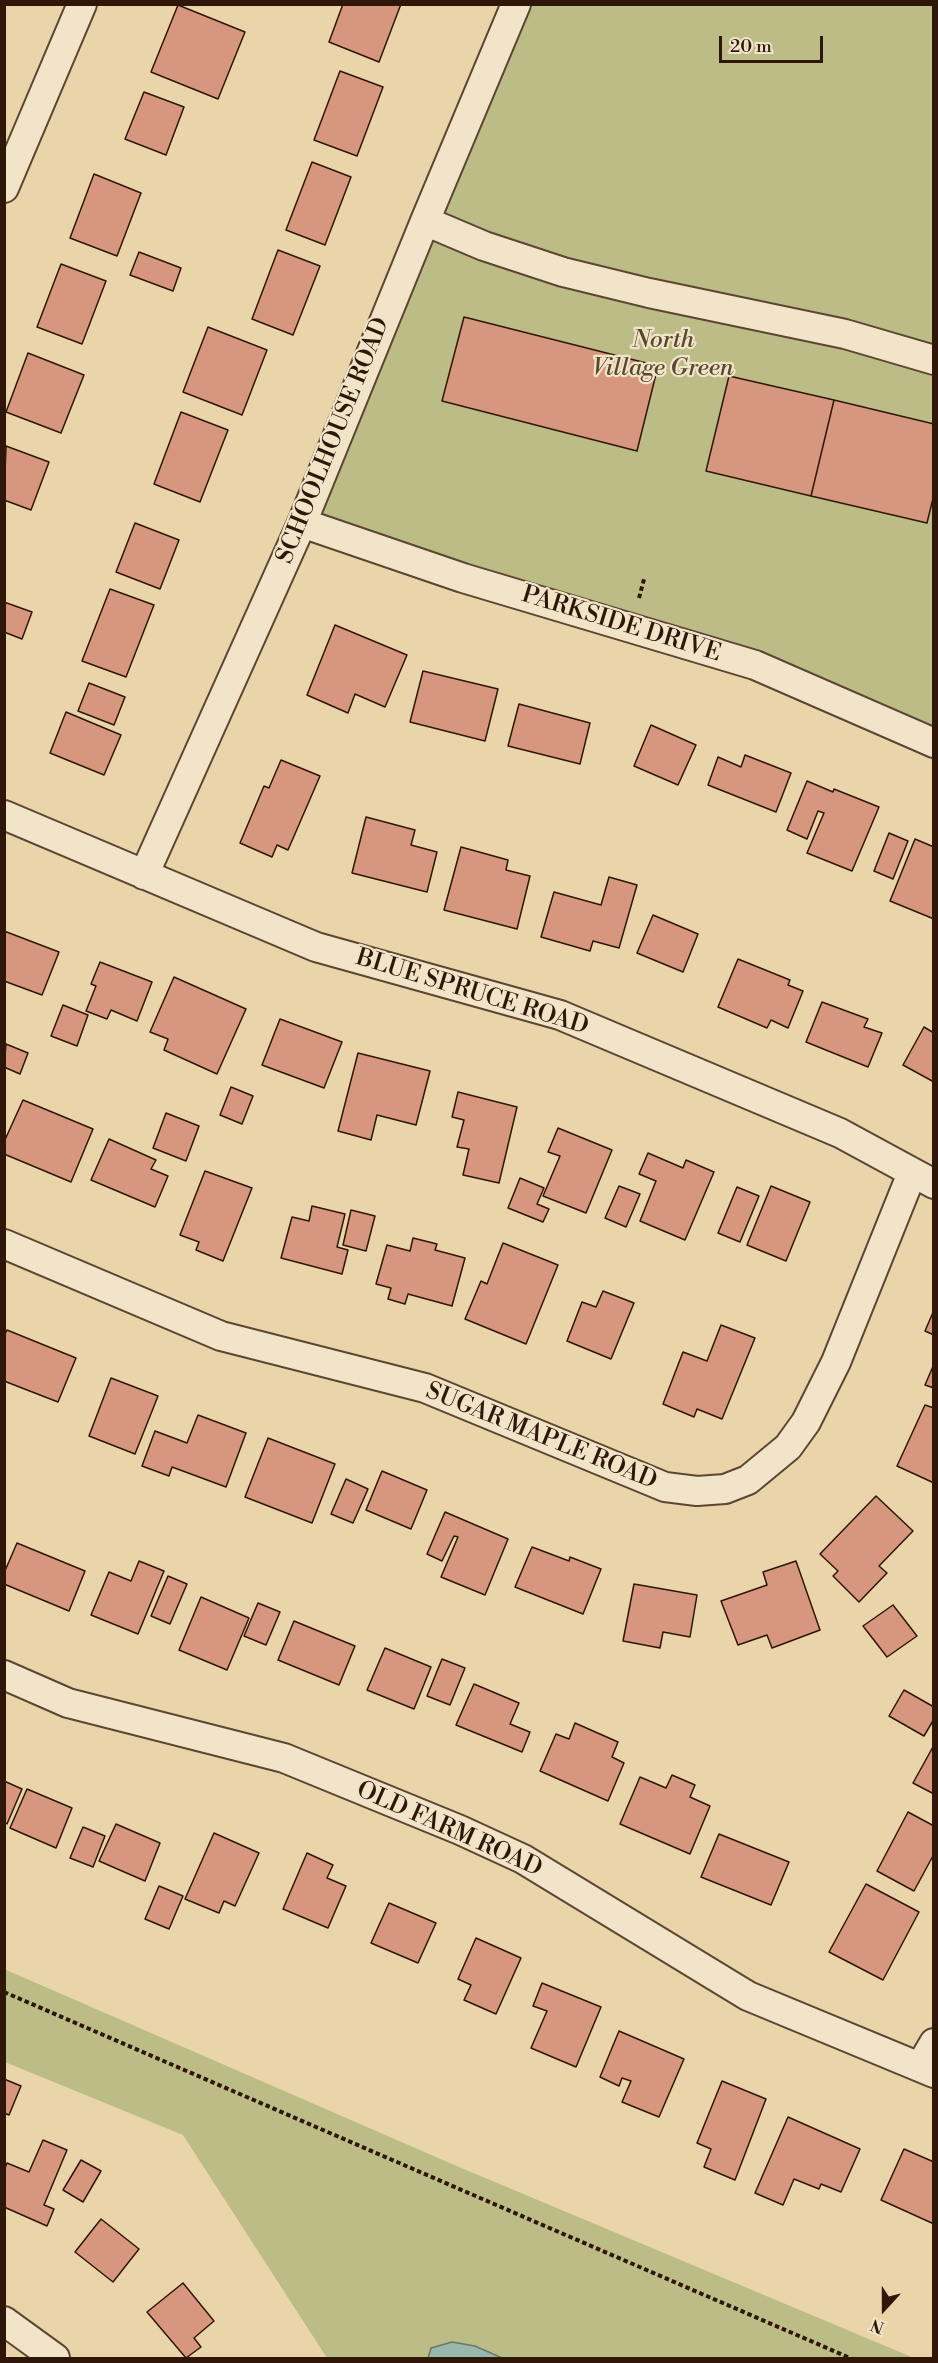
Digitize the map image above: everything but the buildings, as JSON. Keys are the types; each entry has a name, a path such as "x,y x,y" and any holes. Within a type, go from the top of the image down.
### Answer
{"street":[{"path":"4,188 82,4"},
{"name":"SCHOOLHOUSE ROAD","path":"144,875 302,523 424,220 516,4"},
{"path":"424,220 484,246 563,272 649,293 845,334 933,360"},
{"name":"PARKSIDE DRIVE","path":"302,523 463,578 755,665 933,743"},
{"name":"BLUE SPRUCE ROAD","path":"4,815 316,947 560,1015 840,1133 922,1178"},
{"name":"SUGAR MAPLE ROAD","path":"4,1244 221,1336 425,1388 665,1487 725,1489 748,1480 788,1447 806,1422 922,1178"},
{"name":"OLD FARM ROAD","path":"4,1675 68,1703 284,1758 460,1830 523,1859 748,1996 929,2061"},
{"path":"4,2320 55,2358"}],"path":[{"path":"4,1992 850,2358"}],"green space":[{"name":"North Village Green","path":"516,5 933,5 933,742 302,523"},
{"path":"4,1969 452,2164 914,2358 327,2358 183,2135 5,2062"}],"shaded area":[{"path":"452,2342 475,2346 502,2358 428,2358 431,2348"}]}
